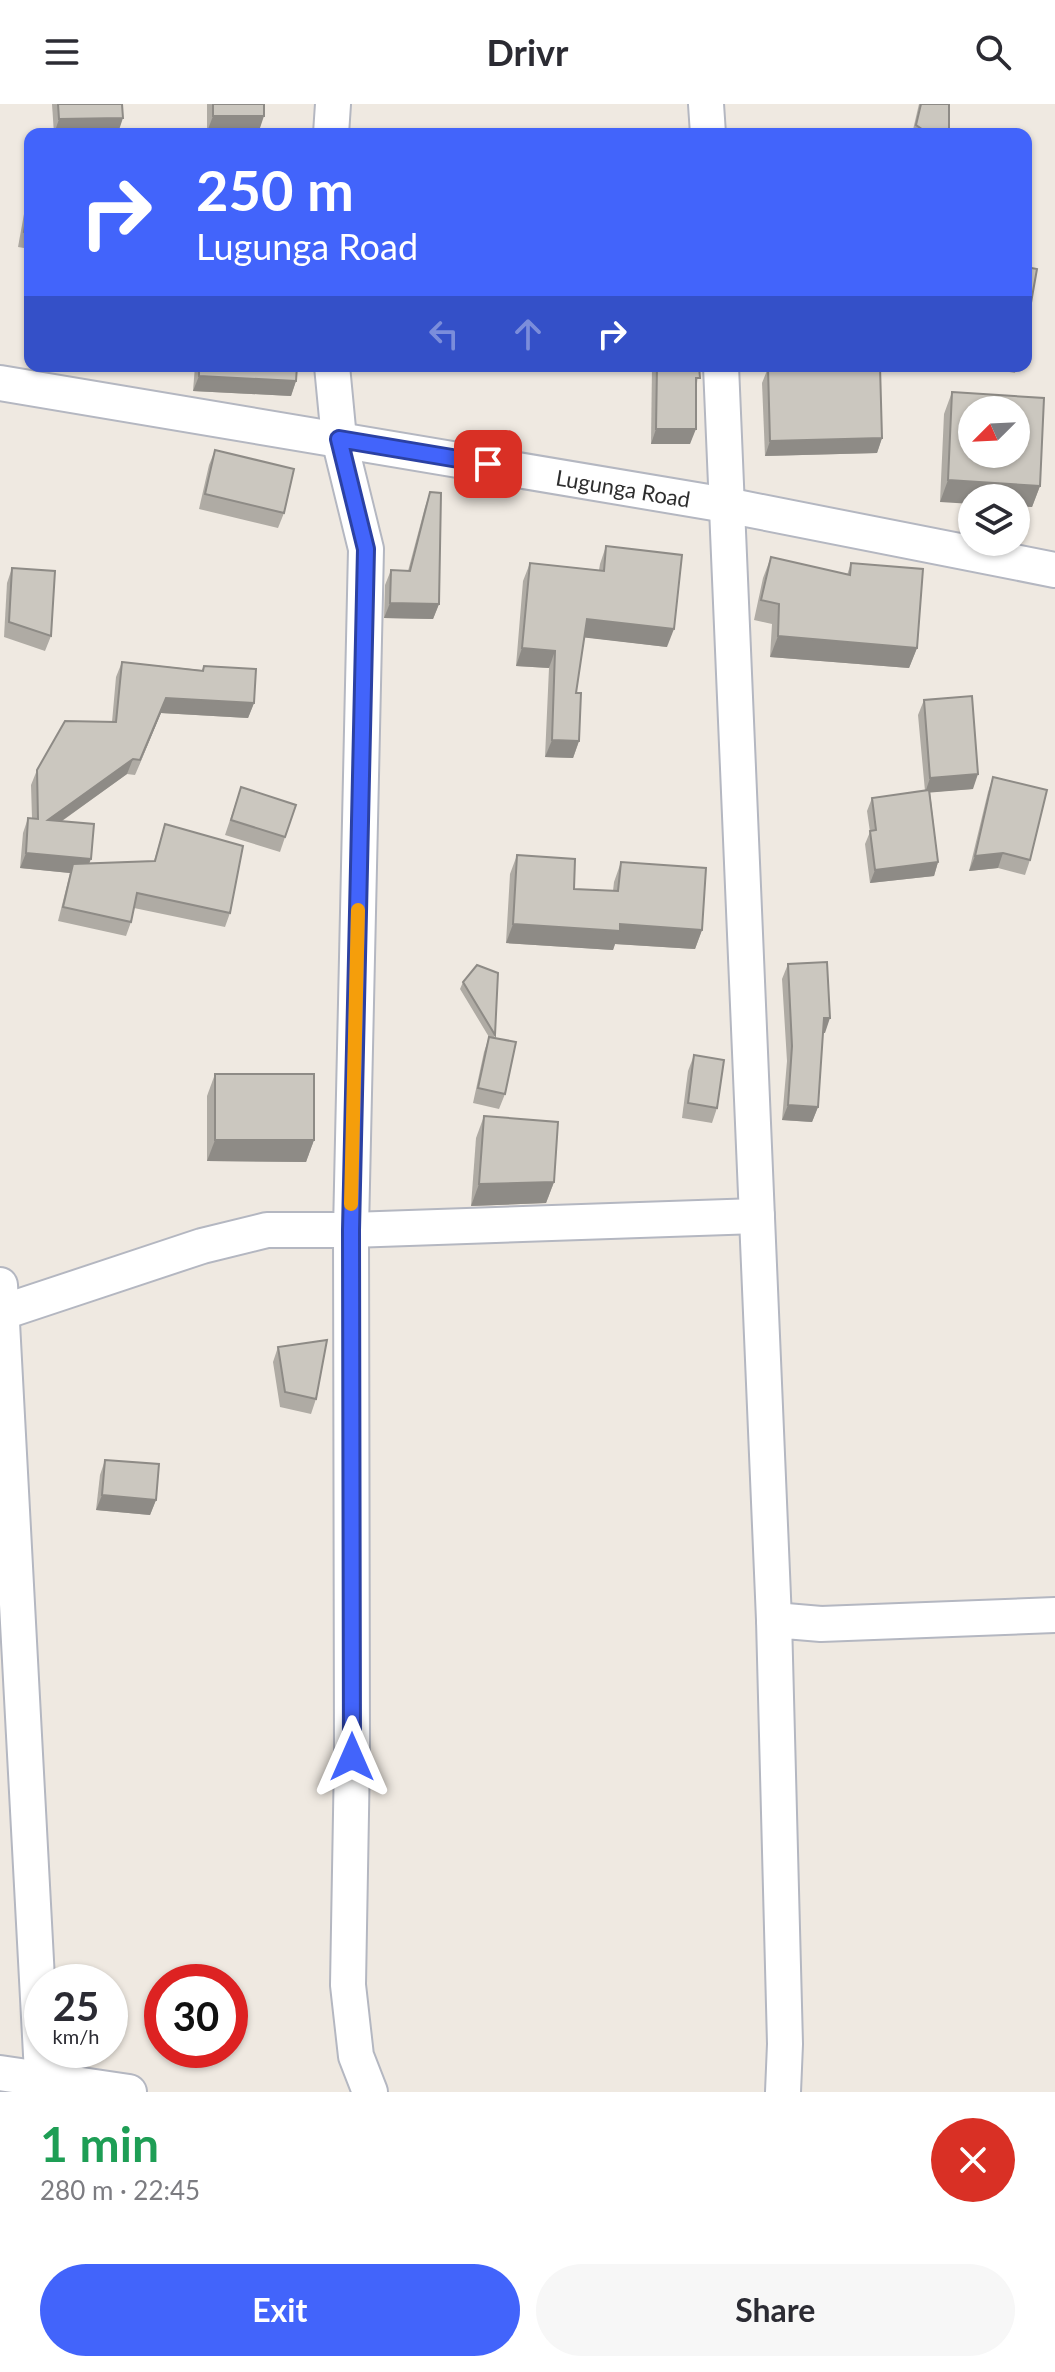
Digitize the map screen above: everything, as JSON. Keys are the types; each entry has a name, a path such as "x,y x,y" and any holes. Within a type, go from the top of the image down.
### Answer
{"street":[{"path":"331,128 333,104"},
{"path":"706,104 708,128"},
{"path":"333,372 339,439 366,549 351,1230 352,1757 348,1985 356,2056 370,2092"},
{"path":"721,372 774,1620 783,2092"},
{"name":"Lugunga Road","path":"0,383 726,505 1055,570"},
{"path":"42,2085 0,1303 267,1230 757,1216"},
{"path":"774,1620 821,1624 1055,1615"},
{"path":"0,2073 42,2085 129,2092"}],"building":[{"path":"58,104 122,104 123,118 59,119"},
{"path":"213,104 264,104 264,116 213,116"},
{"path":"921,104 949,104 949,128 920,128 916,125"},
{"path":"1032,268 1037,269 1032,297"},
{"path":"199,372 297,372 296,381 199,376"},
{"path":"657,372 700,372 700,378 696,378 696,429 656,429"},
{"path":"768,372 880,372 882,438 770,441"},
{"path":"952,392 1013,396 958,396 958,468 1030,468 1030,397 1044,398 1040,486 948,480"},
{"path":"215,450 294,469 284,513 205,494"},
{"path":"430,492 441,493 439,604 390,603 391,570 410,571"},
{"path":"606,546 682,555 674,629 587,619 576,693 581,693 579,741 552,740 555,651 522,648 530,563 604,571"},
{"path":"771,557 850,575 851,563 923,569 917,648 778,636 779,604 761,600"},
{"path":"12,568 55,571 51,636 9,622"},
{"path":"122,662 203,671 204,666 256,669 254,703 166,698 140,760 133,759 48,820 94,824 91,859 26,853 28,818 38,819 37,770 65,721 116,722"},
{"path":"972,696 978,774 930,778 924,700"},
{"path":"993,777 1047,790 1030,860 1003,853 975,856"},
{"path":"241,787 296,805 285,837 231,820"},
{"path":"929,790 938,862 875,870 870,831 876,830 872,798"},
{"path":"165,824 243,846 230,913 137,893 131,922 63,907 73,864 155,861"},
{"path":"517,855 575,859 574,889 618,891 621,862 706,868 702,930 620,924 620,931 513,924"},
{"path":"827,962 830,1018 824,1018 818,1107 788,1105 792,1046 788,964"},
{"path":"477,965 498,973 495,1035 463,982"},
{"path":"489,1037 516,1042 505,1094 478,1088"},
{"path":"694,1055 724,1060 717,1108 688,1103"},
{"path":"215,1074 314,1074 314,1140 215,1140"},
{"path":"484,1116 558,1122 554,1182 479,1184"},
{"path":"327,1340 316,1399 285,1392 278,1347"},
{"path":"105,1460 159,1464 156,1500 102,1495"}],"slow traffic":[{"path":"351,1204 358,910"}],"route":[{"path":"352,1757 351,1230 366,549 339,439 488,464"}]}
